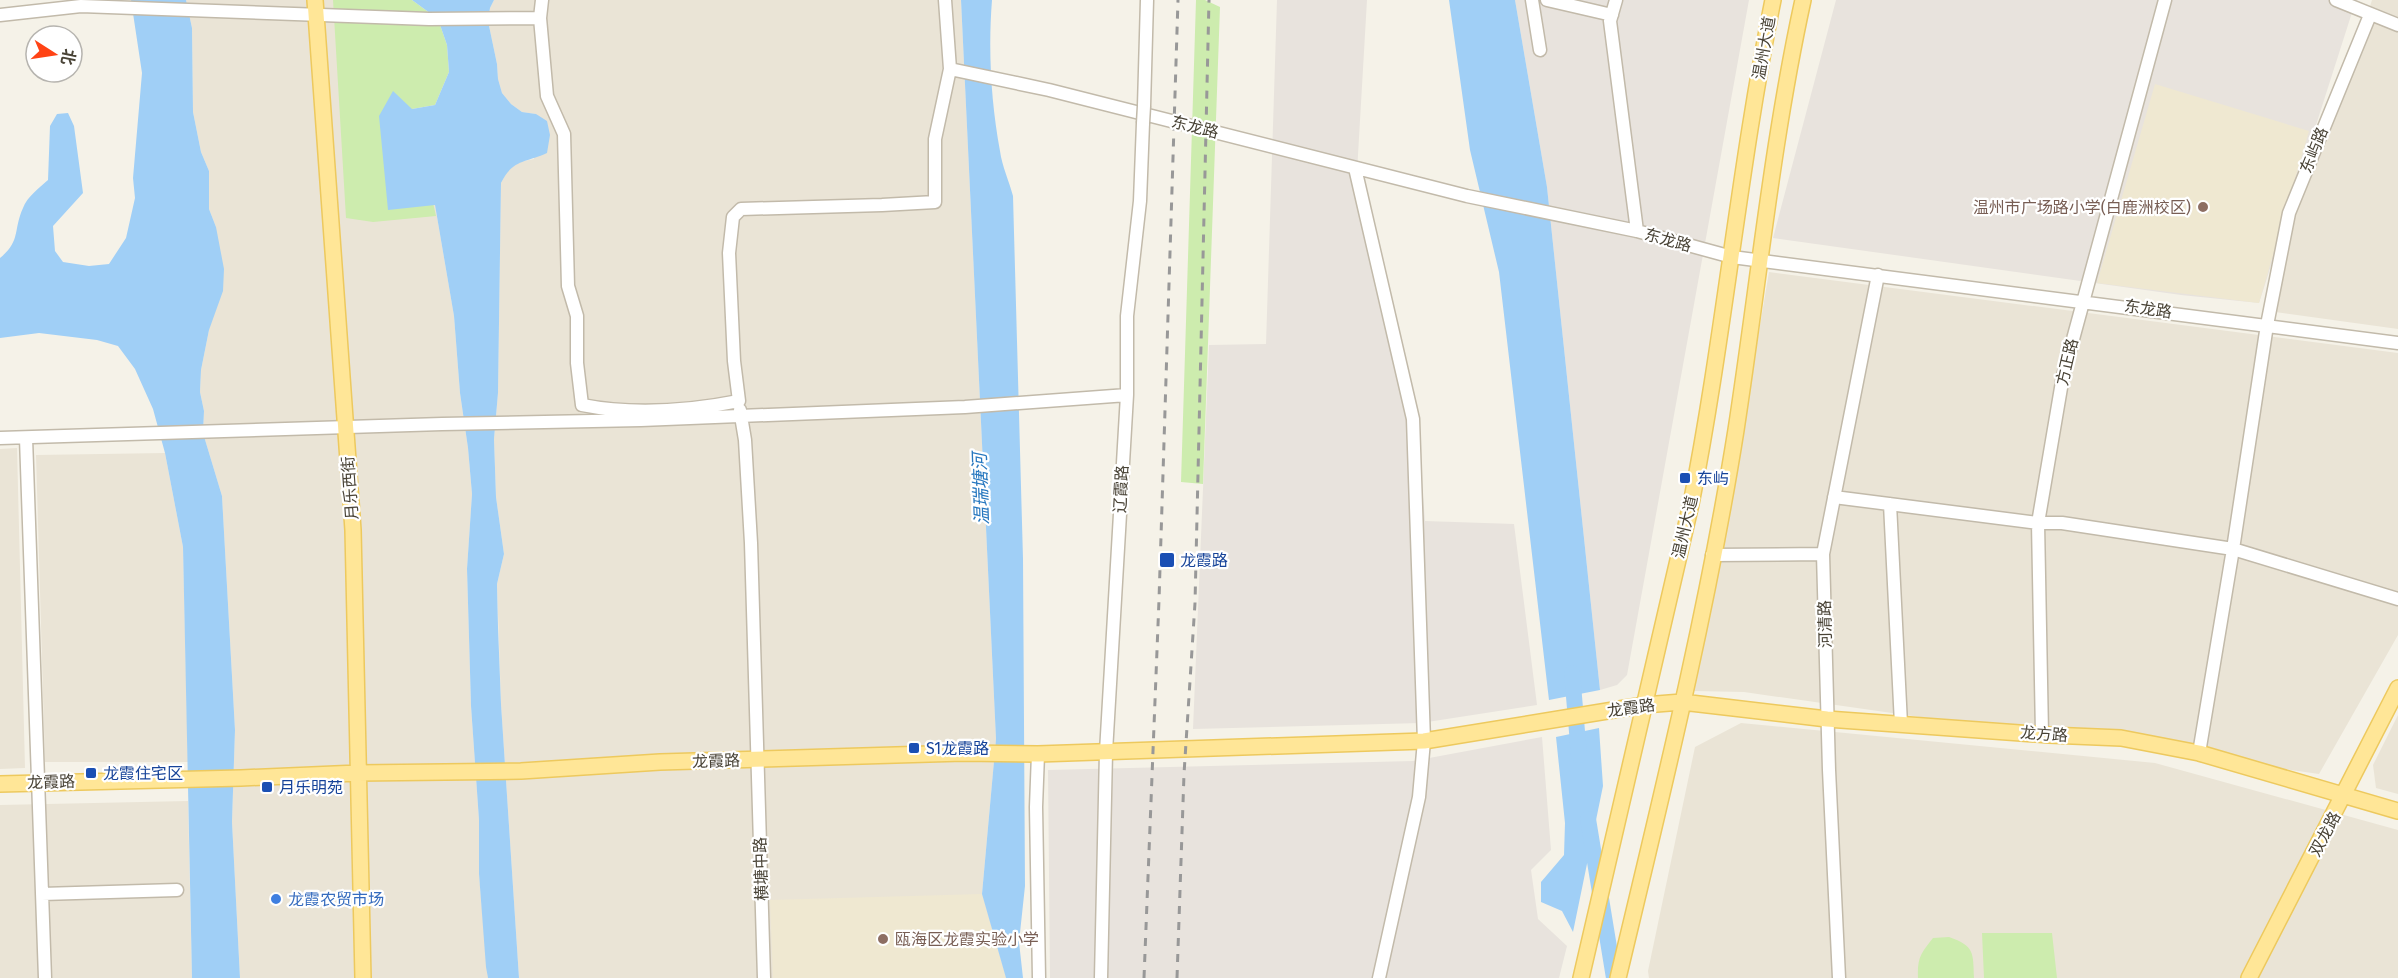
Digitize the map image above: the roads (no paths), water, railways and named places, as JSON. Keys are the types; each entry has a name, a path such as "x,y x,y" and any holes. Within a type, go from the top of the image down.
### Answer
{"main road":[{"name":"温州大道","path":"1582,973 1707,424 1755,103 1773,0"},
{"name":"温州大道","path":"1618,978 1682,702 1736,430 1759,260 1792,51 1803,0"},
{"name":"月乐西街","path":"316,7 352,530 363,978"},
{"name":"双龙路","path":"2249,978 2398,688"},
{"name":"龙霞路","path":"0,784 358,773 521,771 660,762 963,753 1038,754 1424,741 1644,705 1682,702"},
{"name":"龙方路","path":"1682,702 1827,719 2121,738 2199,753 2398,811"}],"street":[{"path":"542,0 540,18 547,96 564,134 568,286 577,316 577,363 582,405 607,410 699,409 739,401"},
{"path":"945,0 953,70"},
{"name":"辽霞路","path":"1101,978 1106,752 1126,395 1127,316 1140,201 1148,0"},
{"path":"1532,0 1540,50"},
{"path":"1547,0 1612,15"},
{"path":"1616,0 1610,21 1637,231"},
{"name":"方正路","path":"2042,734 2038,523 2063,376 2165,0"},
{"path":"2336,0 2398,25"},
{"path":"0,15 81,6 216,11 316,7 429,19 540,18"},
{"name":"东屿路","path":"2199,753 2233,549 2266,325 2289,213 2370,15"},
{"name":"东龙路","path":"953,70 1480,199 1637,231 1732,257 2398,343"},
{"name":"横塘中路","path":"764,978 751,543 745,440 734,361 729,253 734,217 741,209 882,206 934,202 935,139 953,70"},
{"path":"1355,168 1413,419 1424,741 1419,798 1379,978"},
{"name":"河清路","path":"1839,978 1827,719 1823,554 1878,275"},
{"path":"0,438 741,416 1028,403 1126,395"},
{"path":"26,438 45,978"},
{"path":"1834,497 2038,523 2062,523 2233,549 2398,599"},
{"path":"1890,504 1900,724"},
{"path":"1712,555 1823,554"},
{"path":"1038,754 1036,807 1039,978"},
{"path":"42,894 177,890"}],"water":[{"path":"131,0 186,0 192,28 193,112 201,152 209,171 209,209 216,227 224,269 223,291 209,330 201,370 200,392 204,411 203,433 222,496 235,730 232,822 240,978 192,978 183,547 165,453 153,409 135,369 118,346 97,340 39,333 0,338 0,258 14,241 20,216 27,200 48,180 50,126 57,114 68,113 74,126 83,193 53,226 55,251 63,262 89,266 109,264 126,238 135,198 133,178 142,73"},
{"path":"412,0 494,0 488,21 502,93 522,112 536,114 547,121 550,135 547,153 515,166 501,183 498,393 494,439 496,497 504,554 497,584 501,704 519,978 488,978 486,967 471,706 467,569 472,494 454,316 435,205 388,210 379,116 393,91 412,109 435,105 449,72 447,45 438,19"},
{"path":"961,0 992,0 990,57 994,114 1001,157 1013,196 1023,559 1025,886 1019,942 1023,978 1006,978 982,894 996,739"},
{"path":"1449,0 1515,0 1547,187 1600,690 1549,700 1499,272 1470,150"},
{"path":"1599,728 1603,786 1573,932 1562,911 1541,902 1541,882 1564,855 1565,823 1556,737"}],"waterway":[{"path":"1572,673 1579,755"},
{"path":"1588,819 1614,978"}],"railway":[{"path":"1144,978 1159,600 1178,0"},
{"path":"1177,978 1184,774 1195,603 1209,0"}],"place":[{"name":"温州市广场路小学(白鹿洲校区)","path":"2203,207"},
{"name":"东屿","path":"1685,478"},
{"name":"龙霞路","path":"1167,560"},
{"name":"S1龙霞路","path":"914,748"},
{"name":"龙霞住宅区","path":"91,773"},
{"name":"月乐明苑","path":"267,787"},
{"name":"龙霞农贸市场","path":"276,899"},
{"name":"瓯海区龙霞实验小学","path":"883,939"}],"water label":[{"name":"温瑞塘河","path":"981,489"}]}
